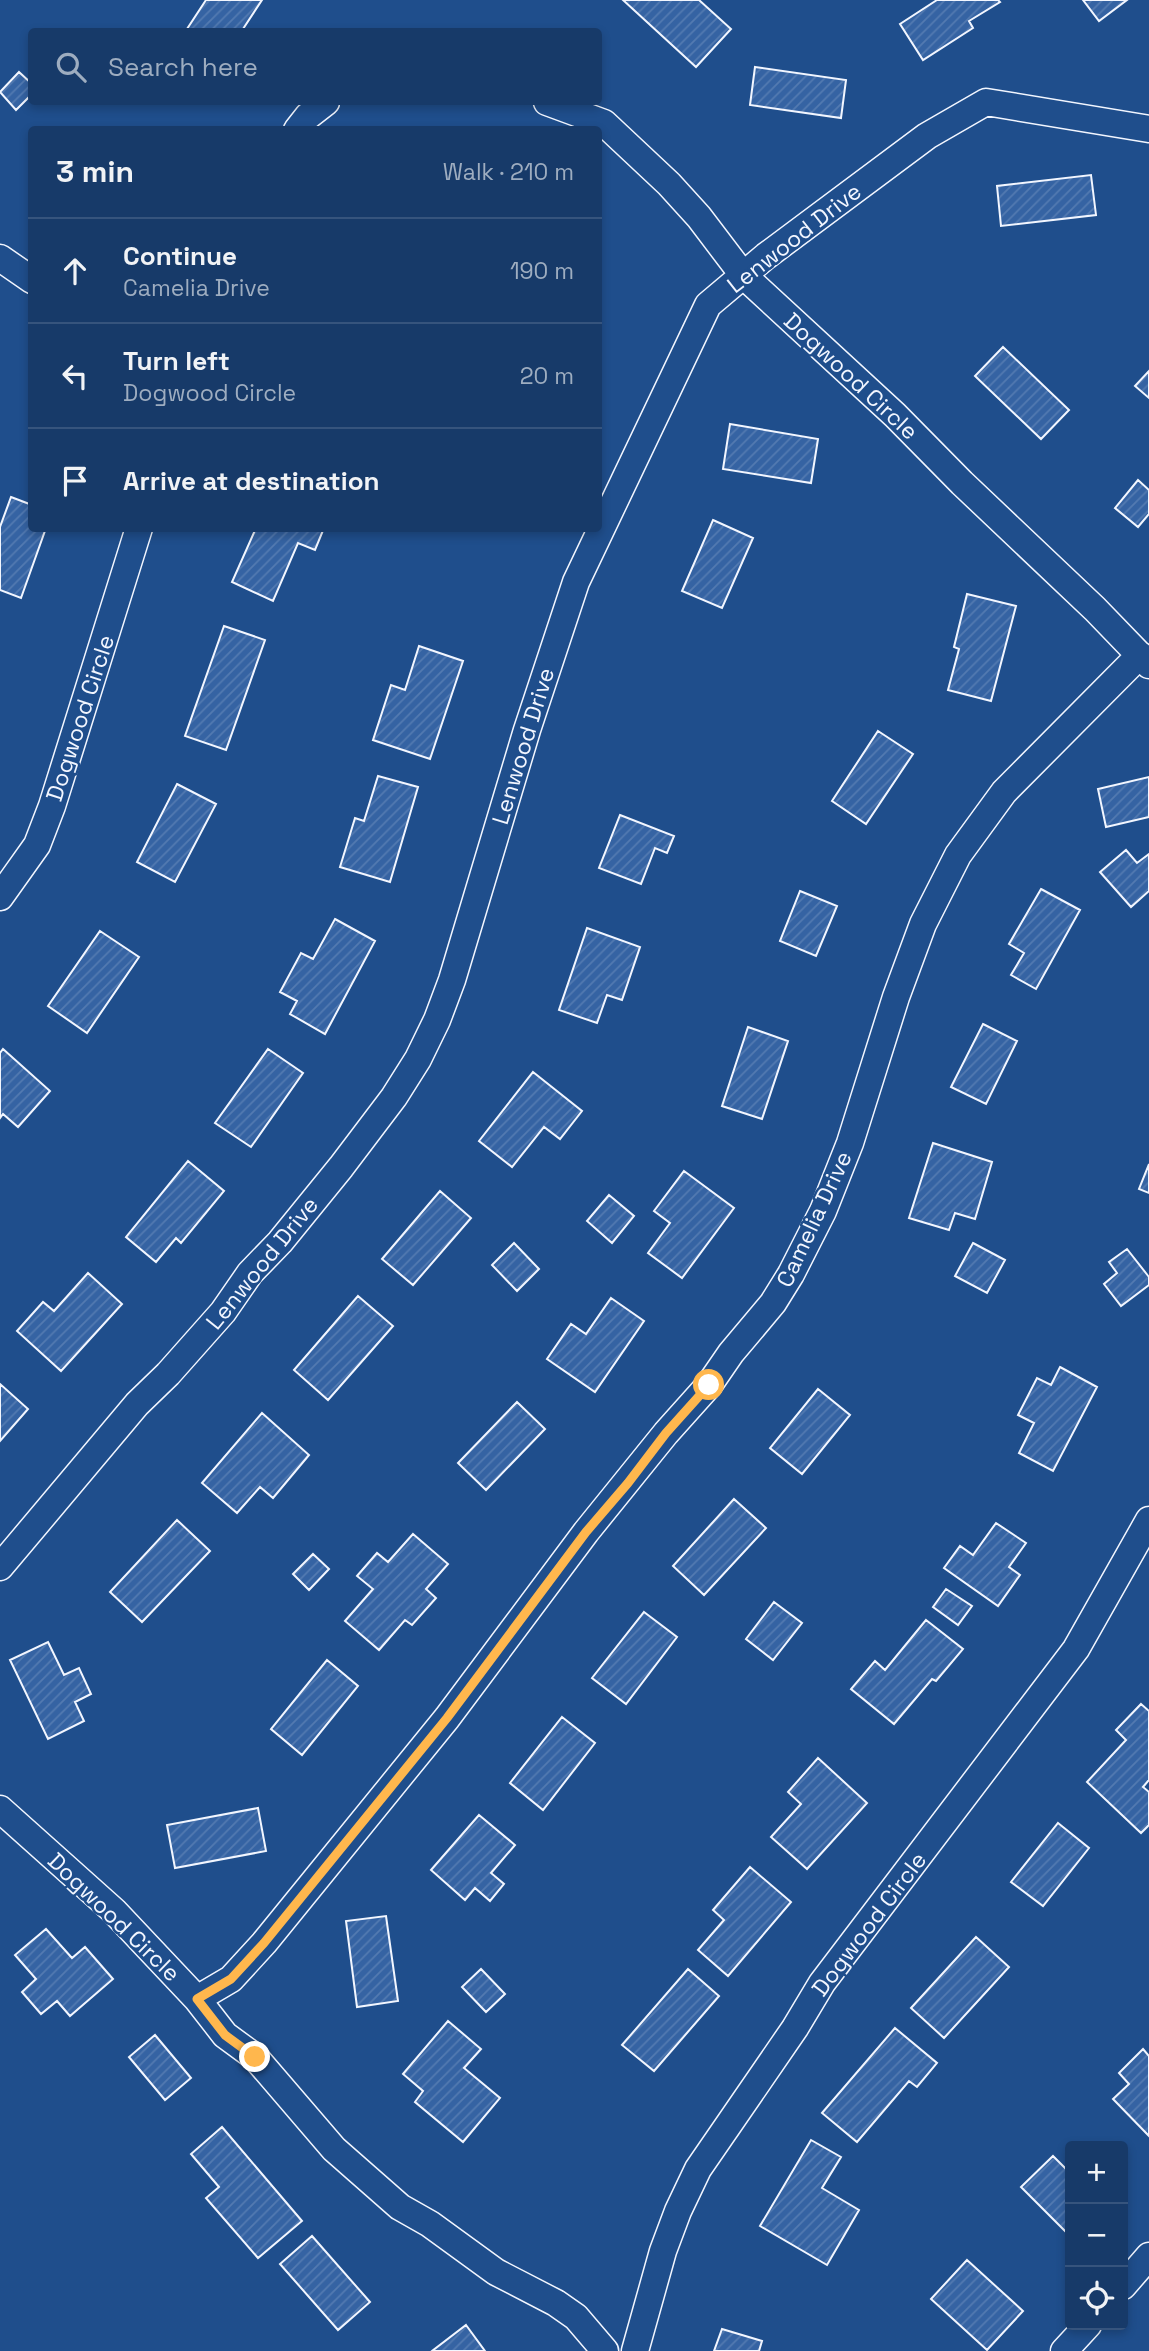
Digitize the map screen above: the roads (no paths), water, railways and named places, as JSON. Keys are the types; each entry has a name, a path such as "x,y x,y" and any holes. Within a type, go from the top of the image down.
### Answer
{"street":[{"name":"Lenwood Drive","path":"602,527 708,305 743,275 927,136 985,102 1149,129"},
{"path":"300,126 322,105"},
{"name":"Dogwood Circle","path":"555,105 604,123 669,184 699,217 743,275 895,415 1144,660"},
{"path":"0,258 28,277"},
{"name":"Dogwood Circle","path":"0,897 37,845 52,806 138,532"},
{"name":"Lenwood Drive","path":"0,1567 137,1404 168,1374 223,1312 250,1273 280,1242 341,1167 394,1097 418,1059 452,980 527,730 576,582 600,532"},
{"name":"Camelia Drive","path":"197,1999 231,1979 264,1943 447,1718 586,1532 666,1433 709,1385 730,1353 773,1303 823,1212 850,1143 896,997 923,924 958,856 1004,792 1144,660"},
{"name":"Dogwood Circle","path":"635,2351 663,2251 698,2169 795,2028 822,1983 1076,1649 1149,1520"},
{"name":"Dogwood Circle","path":"0,1809 114,1911 197,1999 225,2035 255,2057 334,2149 400,2207 430,2224 496,2272 556,2303 576,2318 605,2351"},
{"path":"1128,2280 1149,2256"},
{"path":"1064,2351 1083,2330"}]}
